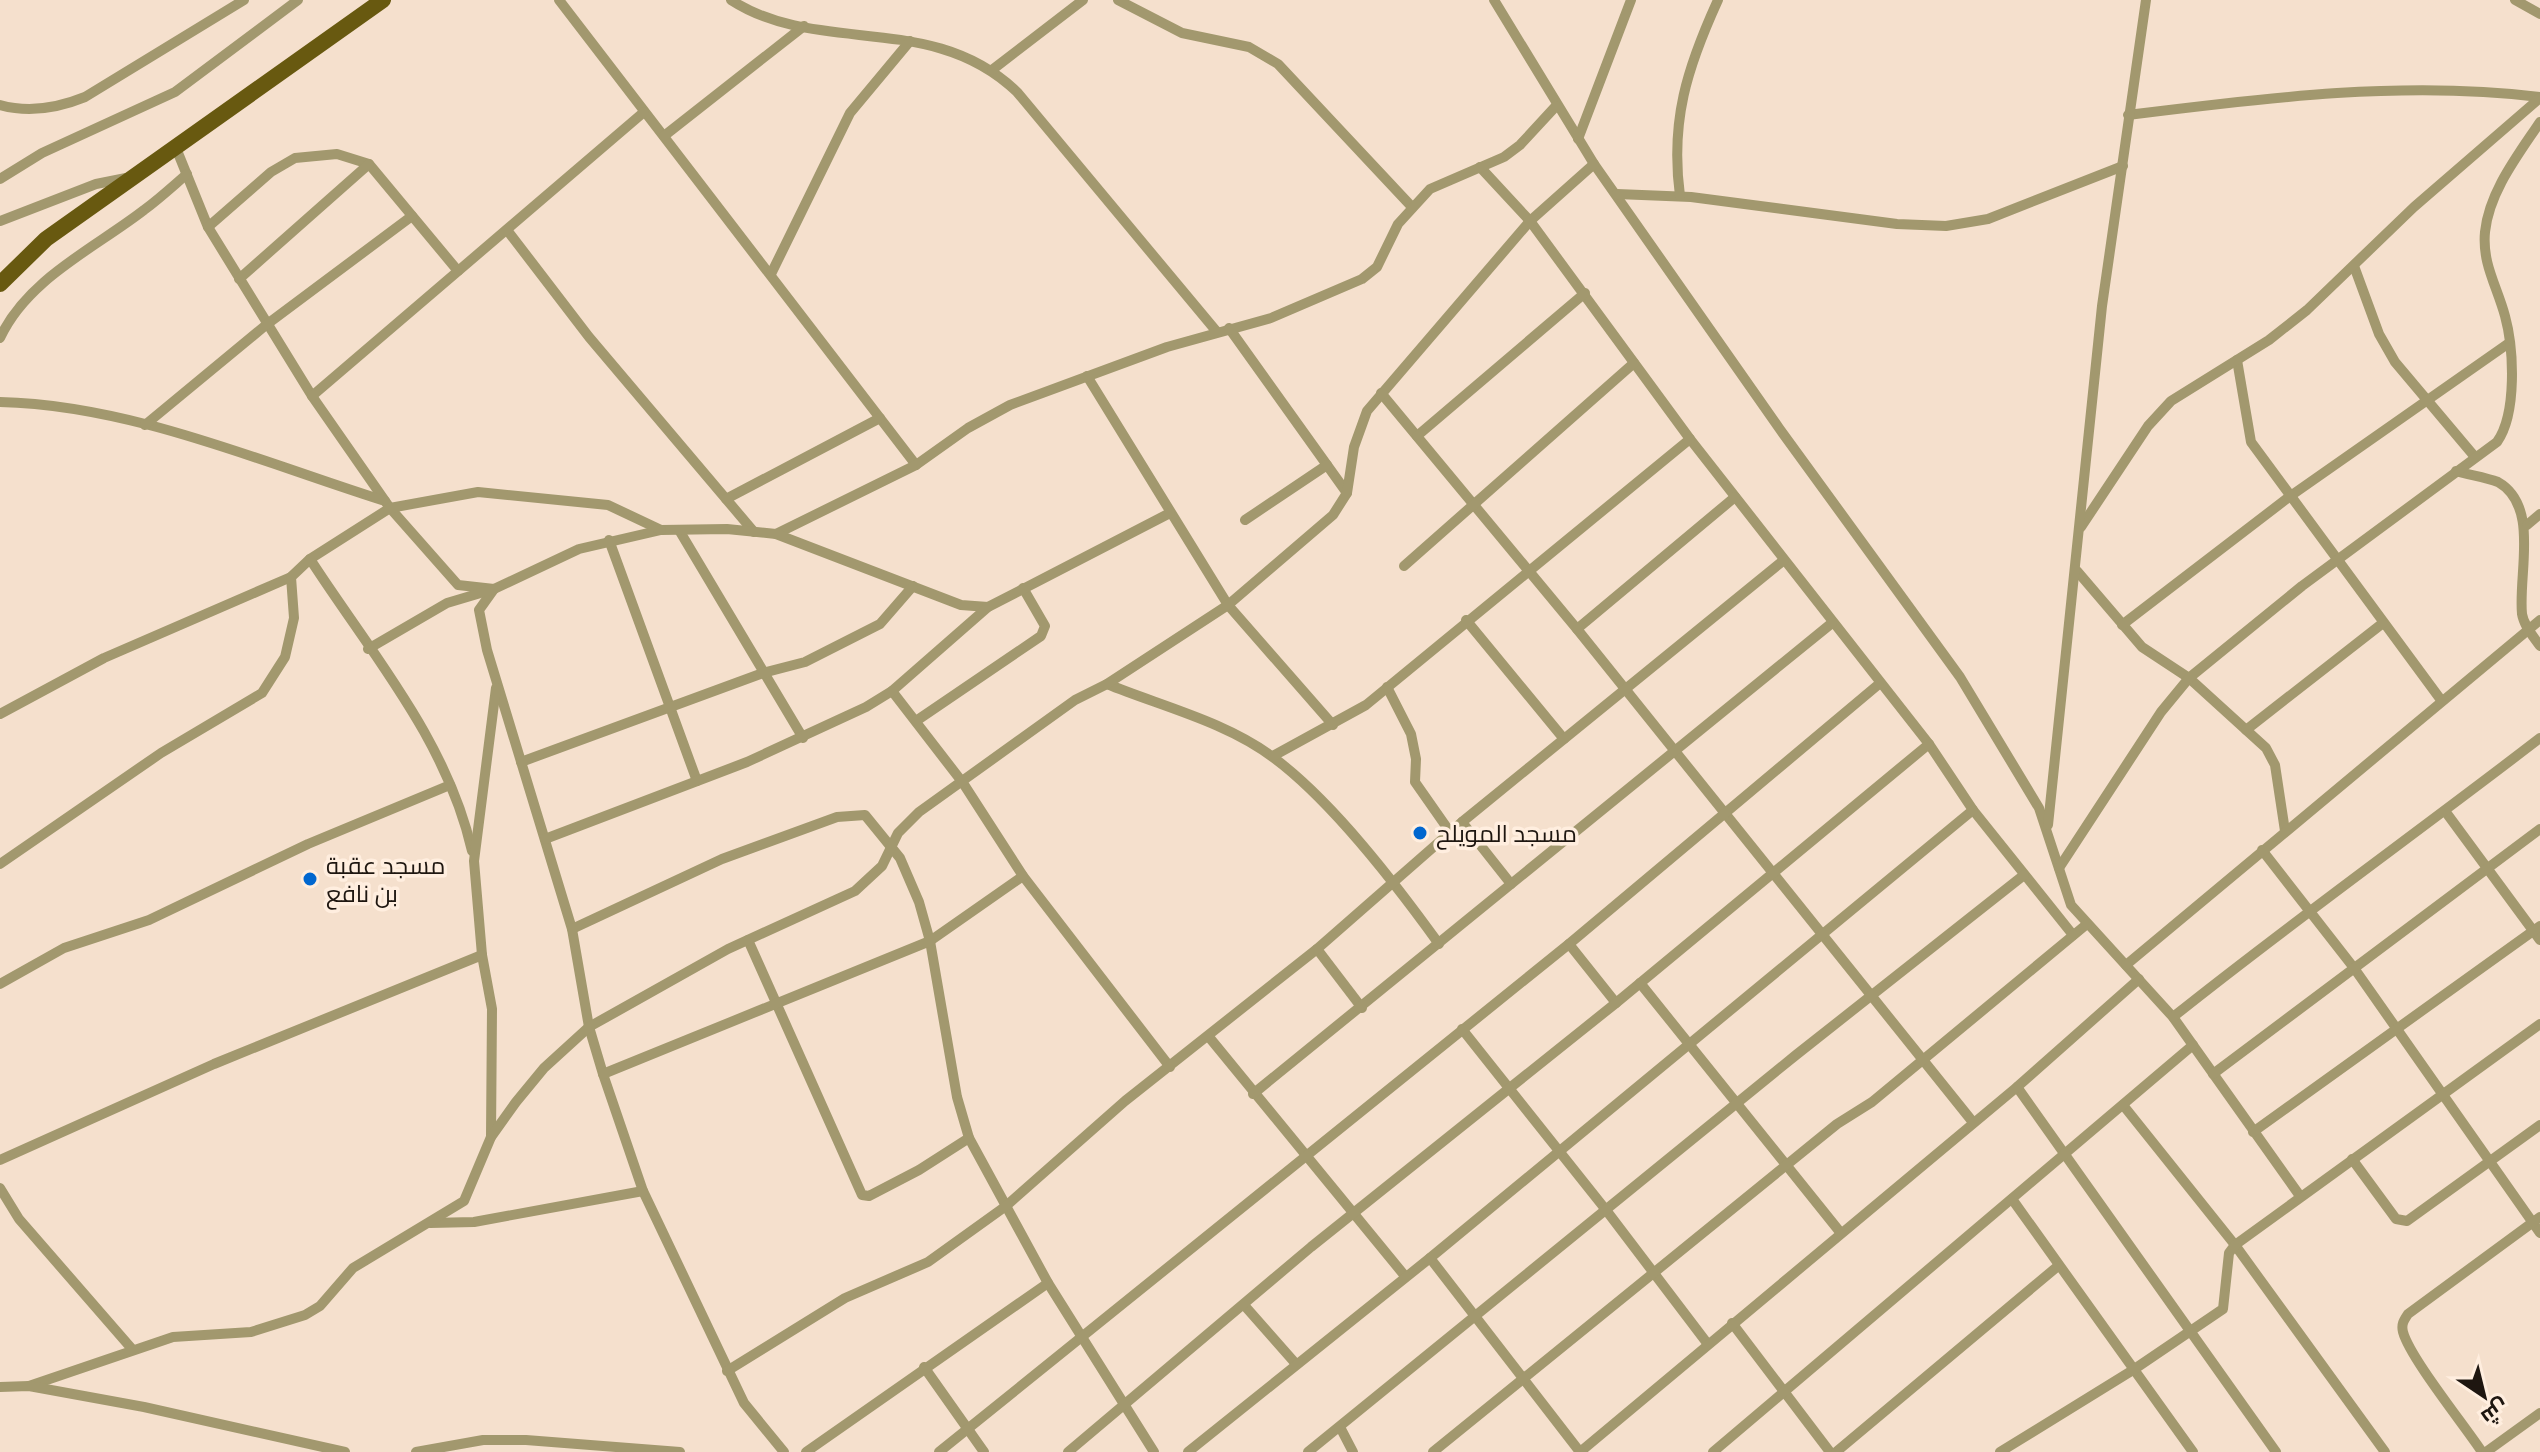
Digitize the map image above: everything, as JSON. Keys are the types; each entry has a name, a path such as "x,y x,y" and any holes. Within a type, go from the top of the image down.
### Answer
{"main road":[{"path":"0,284 46,239 383,0"}],"street":[{"path":"0,105 13,108 61,107 85,97 244,0"},
{"path":"0,179 42,153 175,92 298,0"},
{"path":"559,0 916,465"},
{"path":"731,0 772,21 910,41 950,50 992,70 1017,92 1217,332"},
{"path":"992,70 1083,0"},
{"path":"1118,0 1182,33 1249,47 1278,64 1412,207"},
{"path":"1494,0 1594,164 1779,428 1960,677 2048,827 2066,894 2087,924 2173,1017 2300,1196"},
{"path":"1578,139 1631,0"},
{"path":"1680,196 1675,151 1679,114 1718,0"},
{"path":"2048,827 2077,571 2102,306 2146,0"},
{"path":"2515,0 2540,14"},
{"path":"664,136 804,26"},
{"path":"771,274 850,113 910,41"},
{"path":"2128,115 2265,97 2467,91 2540,98"},
{"path":"2079,530 2159,413 2183,391 2237,360 2307,310 2414,207 2540,98"},
{"path":"776,534 916,465 968,428 1010,405 1229,328 1271,318 1362,279 1377,267 1412,207 1430,189 1520,145 1556,106"},
{"path":"312,396 644,112"},
{"path":"2059,868 2161,712 2189,678 2335,560 2497,442 2506,429 2511,389 2509,343 2505,313 2486,263 2485,230 2496,194 2540,122"},
{"path":"176,148 208,227 266,325 388,505 458,585 494,589"},
{"path":"208,227 271,172 295,158 337,154 369,164 458,271"},
{"path":"239,279 369,164"},
{"path":"29,1386 173,1337 251,1332 305,1315 320,1306 353,1268 464,1201 491,1137 544,1068 589,1027 748,940 855,891 882,866 904,824 1075,700 1107,684 1228,605 1333,515 1347,493 1358,430 1381,393 1530,221 1594,164"},
{"path":"1617,194 1680,196 1897,224 1946,226 1988,219 2123,166"},
{"path":"1480,167 1530,221 1690,439 1929,744 1973,810 2073,935"},
{"path":"0,338 9,320 55,274 143,211 187,174"},
{"path":"0,221 96,184 132,178"},
{"path":"145,425 266,325 412,216"},
{"path":"507,230 589,337 754,532"},
{"path":"2354,266 2386,348 2475,457"},
{"path":"1417,436 1585,293"},
{"path":"1229,328 1347,493"},
{"path":"2122,625 2289,497 2509,343"},
{"path":"2237,360 2246,393 2248,432 2289,497 2441,700"},
{"path":"1404,566 1634,363"},
{"path":"1087,376 1228,605 1333,725"},
{"path":"1381,393 1577,629 1819,935 1972,1121"},
{"path":"0,402 74,410 145,425 388,505 478,492 608,505 661,530"},
{"path":"726,499 880,418"},
{"path":"1273,756 1333,725 1387,687 1690,439"},
{"path":"1245,520 1327,465"},
{"path":"2456,471 2505,487 2519,503 2527,525 2529,556 2522,614 2528,630 2540,646"},
{"path":"1577,629 1735,497"},
{"path":"0,714 104,658 291,577 310,559 388,505"},
{"path":"545,839 803,738 892,691 988,607 1170,513"},
{"path":"2527,525 2540,514"},
{"path":"368,649 447,603 494,589 579,549 661,530 776,534 961,605 988,607"},
{"path":"679,530 803,738"},
{"path":"609,540 697,781"},
{"path":"310,559 368,649 417,712 465,821 474,861 482,955 492,1009 491,1137"},
{"path":"727,1371 845,1298 928,1262 1006,1206 1125,1101 1317,949 1462,822 1784,560"},
{"path":"2077,571 2150,653 2189,678 2271,756 2285,831"},
{"path":"0,864 161,753 262,693 285,657 294,618 291,577"},
{"path":"521,762 763,673 805,662 880,624 913,586"},
{"path":"916,721 1041,636 1045,626 1023,588"},
{"path":"494,589 479,610 497,682 572,929 589,1027 603,1074 643,1191 727,1371 755,1420 784,1452"},
{"path":"1466,620 1564,739"},
{"path":"2126,965 2540,620"},
{"path":"1253,1094 1832,623"},
{"path":"2246,730 2383,623"},
{"path":"474,861 497,682"},
{"path":"1107,684 1235,735 1273,756 1395,883 1439,944"},
{"path":"939,1452 1569,944 1879,684"},
{"path":"1387,687 1411,734 1416,759 1415,782 1450,832"},
{"path":"892,691 963,783 1023,876 1170,1067"},
{"path":"2173,1017 2310,909 2540,738"},
{"path":"1068,1452 1929,744"},
{"path":"0,984 64,948 149,920 308,844 450,785"},
{"path":"1188,1452 1430,1258 1557,1150 1690,1045 1973,810"},
{"path":"2253,1132 2538,932 2445,811"},
{"path":"572,929 722,859 837,817 865,815 891,845 906,871 930,941 957,1097 969,1138 1048,1283 1154,1452"},
{"path":"1462,822 1511,884"},
{"path":"2213,1074 2540,829"},
{"path":"2262,850 2354,968 2490,1163 2536,1220 2540,1233"},
{"path":"1308,1452 2024,875"},
{"path":"603,1074 930,941 1023,876"},
{"path":"1433,1452 1837,1124 1872,1102 1921,1058 2087,924"},
{"path":"748,940 862,1195 869,1196 909,1176 969,1138"},
{"path":"1569,944 1616,1003"},
{"path":"1317,949 1362,1008"},
{"path":"0,1160 214,1064 482,955"},
{"path":"1430,1258 1580,1452 1972,1121 2017,1087 2139,979"},
{"path":"1640,983 1840,1232"},
{"path":"2000,1452 2133,1370 2225,1306 2229,1253 2235,1245 2540,1024"},
{"path":"1462,1029 1707,1343"},
{"path":"1209,1037 1405,1276"},
{"path":"1713,1452 2193,1045"},
{"path":"2017,1087 2276,1452"},
{"path":"2123,1105 2235,1245 2385,1452"},
{"path":"2352,1159 2392,1214 2402,1222 2412,1220 2540,1125"},
{"path":"0,1188 19,1219 132,1349"},
{"path":"424,1223 474,1222 643,1191"},
{"path":"2012,1199 2189,1451"},
{"path":"2536,1220 2408,1314 2402,1325 2404,1335 2420,1362 2484,1452 2540,1413"},
{"path":"1836,1452 2058,1266"},
{"path":"806,1452 1048,1283"},
{"path":"1244,1305 1296,1364"},
{"path":"1732,1323 1830,1452"},
{"path":"924,1367 984,1452"},
{"path":"0,1387 29,1386 144,1407 319,1450 345,1452"},
{"path":"1340,1427 1353,1452"},
{"path":"416,1452 483,1440 526,1440 680,1452"}],"place":[{"name":"مسجد المويلح","path":"1420,833"},
{"name":"مسجد عقبة بن نافع","path":"310,879"}]}
